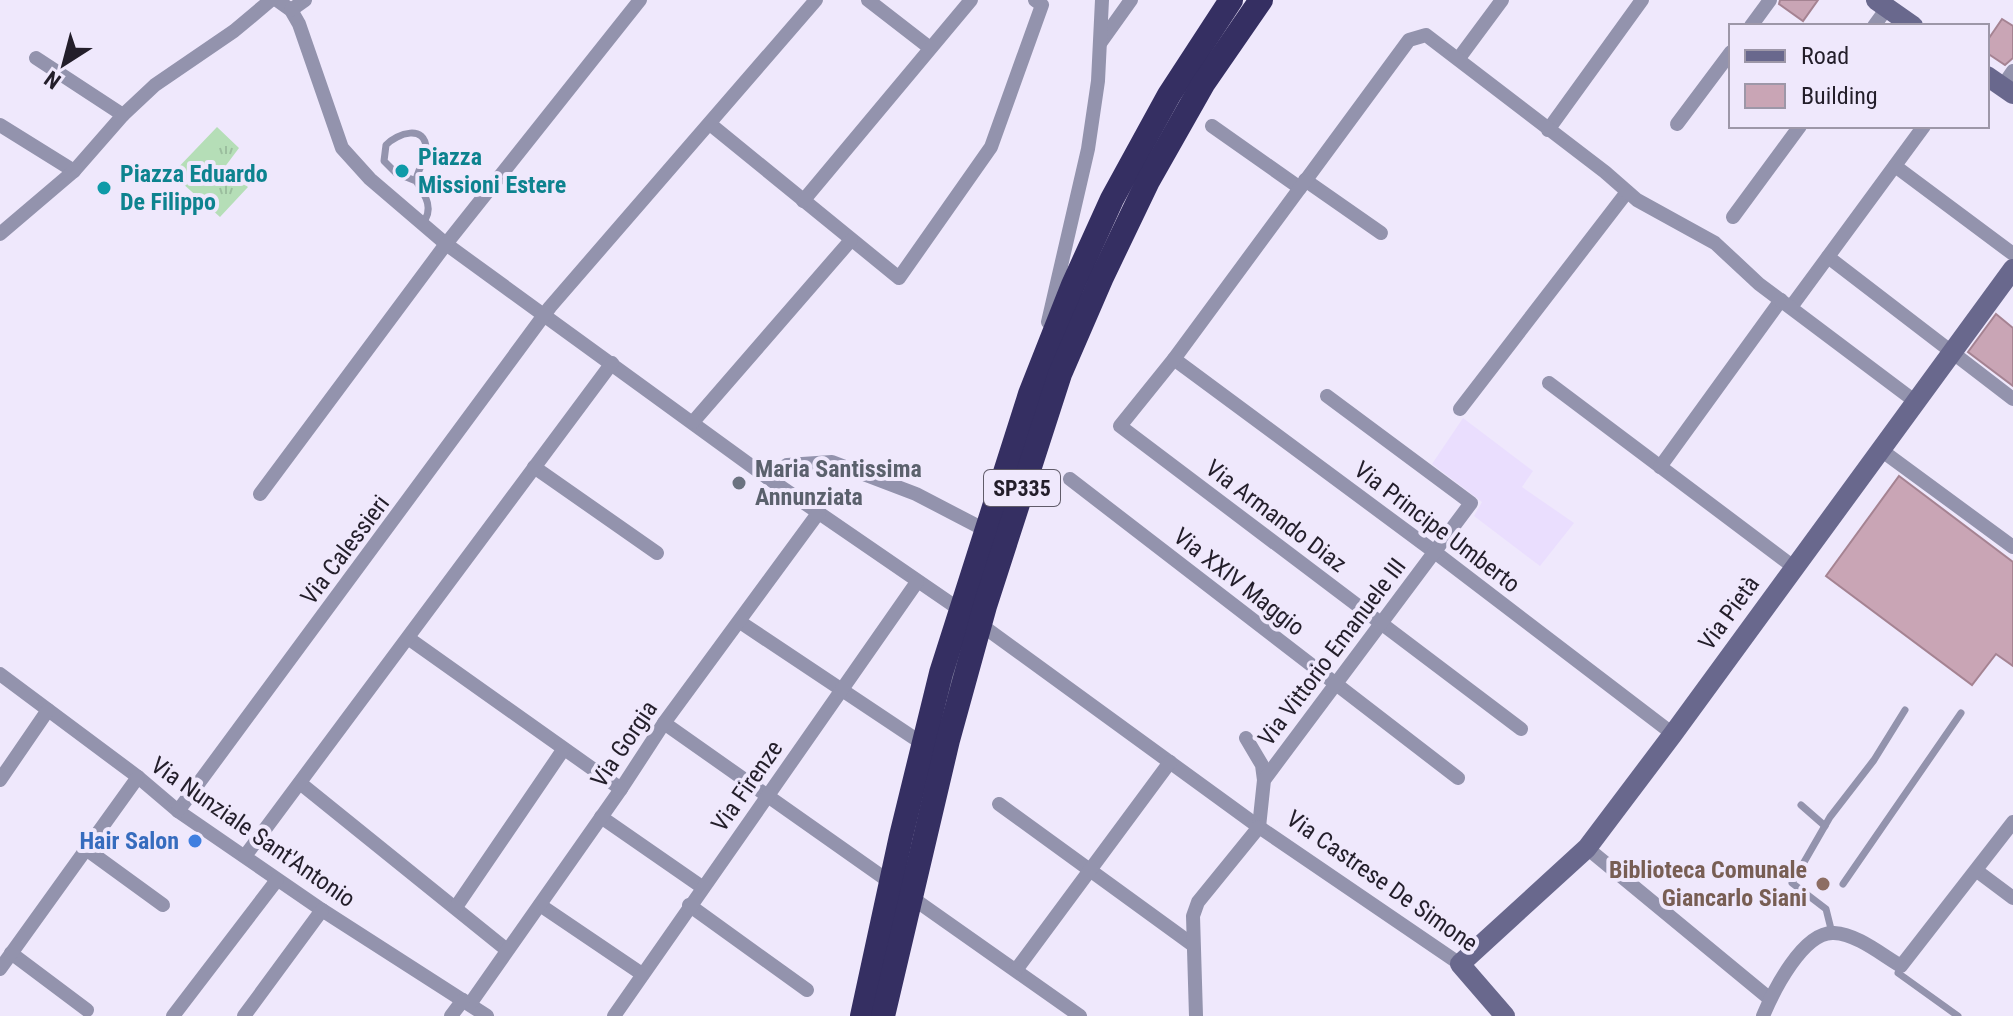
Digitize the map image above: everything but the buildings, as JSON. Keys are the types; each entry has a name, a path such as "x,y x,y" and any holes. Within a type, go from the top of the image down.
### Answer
{"highway":[{"name":"SP335","path":"862,1016 941,673 1030,394 1073,285 1112,199 1169,95 1231,0"},
{"name":"SP335","path":"883,1016 948,740 985,606 1060,374 1148,181 1203,84 1261,0"}],"street":[{"path":"0,234 74,171 123,115 167,75 234,31 274,0 291,10 305,0"},
{"path":"260,494 446,244 640,0"},
{"name":"Via Calessieri","path":"178,811 546,315 621,223 816,0"},
{"path":"868,0 930,48"},
{"path":"803,201 971,0"},
{"path":"710,124 899,278 991,147 1042,5 1035,0"},
{"path":"877,1016 899,887 1062,268 1088,149 1098,81 1102,0"},
{"path":"1100,42 1131,0"},
{"path":"1462,54 1502,0"},
{"path":"1548,130 1642,0"},
{"path":"1752,24 1770,0"},
{"path":"1875,24 1882,4 1910,24"},
{"name":"Via Castrese De Simone","path":"291,10 299,24 342,148 370,179 446,244 768,478 996,635 1259,827 1460,964 1505,1016"},
{"path":"1174,359 1409,40 1426,35 1637,200 1715,243 1759,284 1916,402"},
{"path":"1677,124 1729,55"},
{"path":"36,58 123,115"},
{"path":"0,125 74,171"},
{"path":"1212,126 1381,233"},
{"path":"1733,217 1799,128"},
{"path":"1660,467 1786,304 1828,257 1923,128"},
{"path":"1895,166 2013,254"},
{"path":"1460,409 1627,192"},
{"path":"693,422 851,240"},
{"path":"1828,257 2013,399"},
{"name":"Via Pietà","path":"1460,964 1587,848 2013,269"},
{"name":"Via Armando Diaz","path":"1174,359 1120,426 1521,729"},
{"name":"Via Principe Umberto","path":"1174,359 1673,734"},
{"path":"245,856 612,363"},
{"path":"1549,383 1795,568"},
{"name":"Via Vittorio Emanuele III","path":"1264,780 1471,503 1327,396"},
{"path":"1881,450 2013,547"},
{"path":"768,478 787,465 832,462 916,494 991,533"},
{"path":"534,467 657,553"},
{"name":"Via XXIV Maggio","path":"1070,479 1458,778"},
{"name":"Via Gorgia","path":"451,1016 466,1002 540,905 664,723 819,512"},
{"name":"Via Firenze","path":"614,1016 917,582"},
{"path":"740,622 933,751"},
{"path":"408,638 621,789"},
{"name":"Via Nunziale Sant'Antonio","path":"0,674 138,777 178,811 322,910 487,1016"},
{"path":"0,780 48,710"},
{"path":"664,723 1080,1016"},
{"name":"Via Vittorio Emanuele III","path":"1246,738 1262,765 1264,780 1259,827"},
{"path":"456,907 563,750"},
{"path":"1016,970 1170,762"},
{"path":"0,969 138,777"},
{"path":"300,783 507,950"},
{"path":"999,804 1193,945"},
{"path":"601,817 702,887"},
{"path":"1763,1016 1770,999 1805,946 1819,936 1832,933 1854,939 1901,966 2013,822"},
{"path":"1196,1016 1193,916 1198,902 1259,827"},
{"path":"1587,848 1770,999"},
{"path":"86,849 163,905"},
{"path":"1977,871 2013,898"},
{"path":"173,1016 277,880"},
{"path":"540,905 642,974"},
{"path":"689,905 807,990"},
{"path":"244,1016 322,910"},
{"path":"11,953 87,1010"}],"lane":[{"path":"416,181 417,169 426,155 427,146 421,137 413,133 401,133 386,145 384,161 396,173 416,181 425,195 429,217 422,224"},
{"path":"1832,933 1826,909 1792,883 1825,826 1874,760 1905,710"},
{"path":"1843,884 1961,713"},
{"path":"1801,805 1825,826"},
{"path":"1826,909 1831,901"},
{"path":"1901,966 1898,973 1958,1016"}],"shaded area":[{"path":"1463,418 1533,471 1522,487 1574,523 1540,566 1474,516 1482,502 1432,464"}],"green space":[{"path":"217,127 239,148 224,168 248,187 220,217 172,174"}],"place":[{"name":"Piazza Missioni Estere","path":"402,171"},
{"name":"Piazza Eduardo De Filippo","path":"104,188"},
{"name":"Maria Santissima Annunziata","path":"739,483"},
{"name":"Hair Salon","path":"195,841"},
{"name":"Biblioteca Comunale Giancarlo Siani","path":"1823,884"}]}
